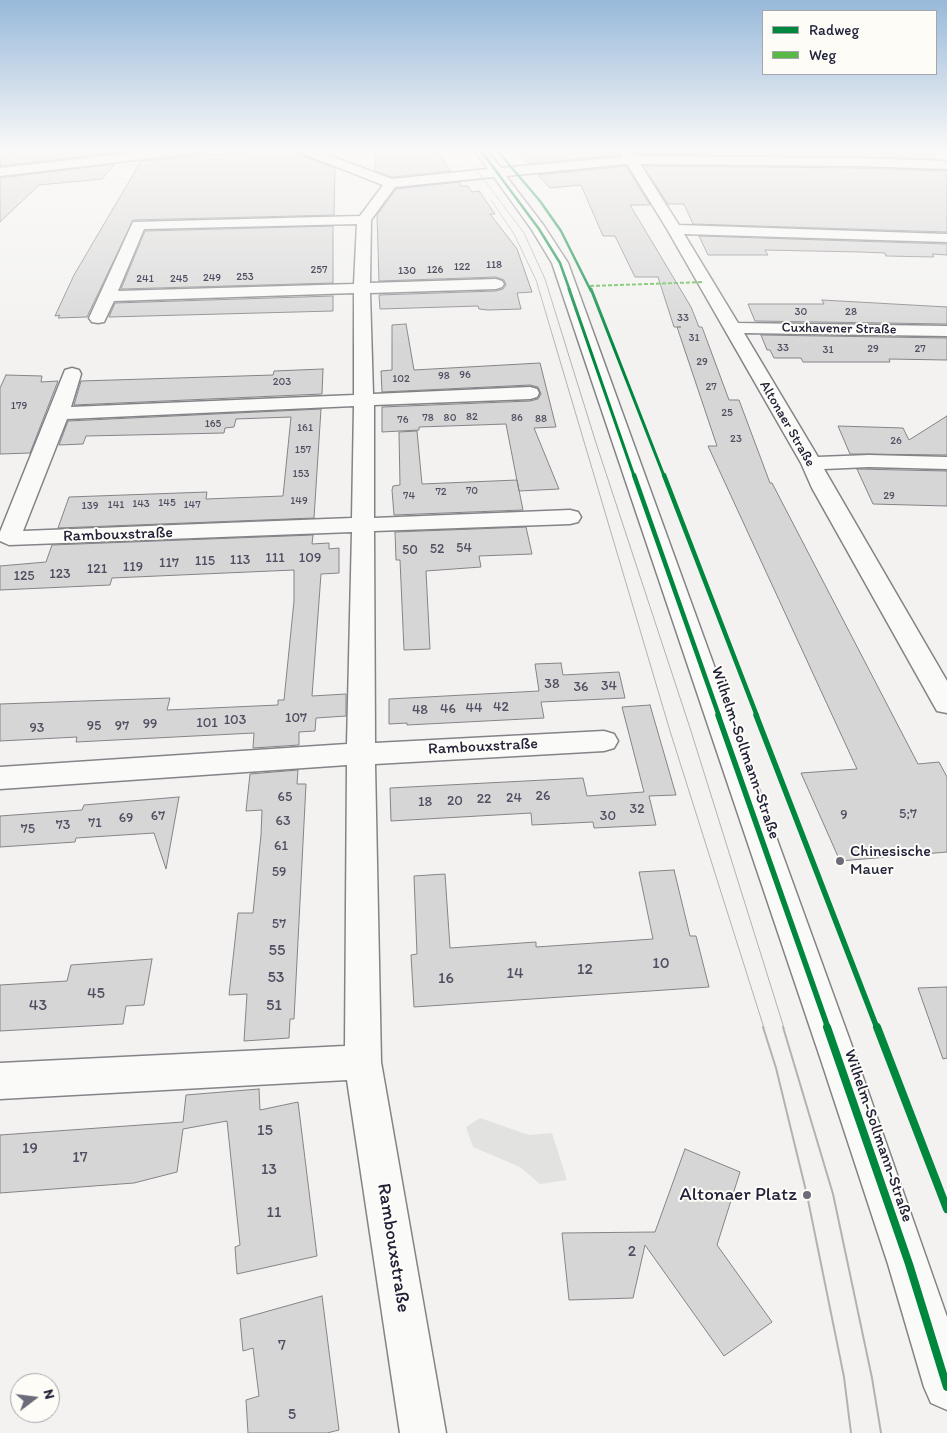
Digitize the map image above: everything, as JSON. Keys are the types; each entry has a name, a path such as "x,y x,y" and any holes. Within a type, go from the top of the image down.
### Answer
{"street":[{"path":"98,318 138,225 364,220 368,215"},
{"name":"Wilhelm-Sollmann-Straße","path":"529,215 560,263 839,1060 909,1264 947,1386"},
{"name":"Altonaer Straße","path":"665,215 811,463 885,598 947,704"},
{"name":"Rambouxstraße","path":"364,220 362,288 364,400 361,526 363,1062 423,1433"},
{"path":"674,229 947,238"},
{"path":"107,296 496,284"},
{"name":"Cuxhavener Straße","path":"731,328 947,331"},
{"name":"Rambouxstraße","path":"72,374 10,538 570,517"},
{"path":"58,413 530,393"},
{"path":"811,463 869,461 947,463"},
{"name":"Rambouxstraße","path":"0,778 361,754 604,741"},
{"path":"0,1081 363,1062"}],"shaded area":[{"path":"480,1118 529,1135 552,1133 567,1180 540,1184 520,1167 473,1147 466,1127"}],"building":[{"path":"0,215 8,215 0,222"},
{"path":"109,215 334,215 133,220 87,317 58,318 60,315 55,316 74,275"},
{"path":"377,215 491,215 517,249 532,292 517,293 521,309 488,310 479,309 478,306 380,309 379,295 496,291 503,289 506,285 504,280 496,277 379,281"},
{"path":"594,215 636,215 691,307 699,327 702,327 729,400 739,400 770,483 772,483 918,764 939,762 947,777 947,852 840,861 801,773 857,769 708,446 717,446 658,277 635,277 615,236 603,236"},
{"path":"689,215 947,215 947,232 693,224"},
{"path":"333,226 333,283 121,289 145,231"},
{"path":"699,236 947,244 947,255 932,254 934,257 886,256 885,253 765,250 768,255 708,255"},
{"path":"333,296 333,311 109,317 115,303"},
{"path":"822,300 947,307 947,324 755,321 748,304 824,304"},
{"path":"406,324 414,370 540,363 556,427 534,428 559,489 519,491 506,424 419,427 419,430 382,432 382,407 530,401 538,399 541,394 538,387 530,385 382,392 381,371 392,370 392,325"},
{"path":"761,335 947,338 947,360 889,359 890,362 803,362 801,358 774,358 770,350 767,350"},
{"path":"323,369 322,394 74,405 81,381 273,375 274,371"},
{"path":"6,375 42,376 41,382 58,381 30,453 0,454 0,388"},
{"path":"321,409 314,518 58,528 69,497 207,492 206,499 283,496 291,417 236,419 234,427 225,428 224,433 86,436 83,444 59,445 68,421"},
{"path":"947,416 947,455 850,454 838,426 903,428 909,440"},
{"path":"417,431 422,484 517,480 523,510 394,515 392,490 393,486 400,485 399,432"},
{"path":"857,469 947,471 947,506 873,504"},
{"path":"526,527 532,554 479,556 481,567 426,571 430,649 404,650 400,560 396,560 395,532"},
{"path":"313,535 312,544 329,543 329,549 339,548 339,573 321,574 312,696 346,694 346,716 316,718 315,731 299,732 299,745 253,748 254,733 76,742 77,737 0,741 0,704 170,698 167,710 278,705 278,700 284,700 294,601 294,570 112,578 110,585 0,590 0,566 46,562 52,545"},
{"path":"561,663 563,675 619,672 625,698 541,702 544,718 407,725 407,723 389,724 389,699 539,691 535,664"},
{"path":"650,705 676,795 649,796 656,825 594,828 593,822 532,825 531,813 391,821 390,788 583,778 587,796 644,792 622,707"},
{"path":"298,770 297,784 306,784 294,1019 290,1019 289,1038 244,1041 247,994 229,995 238,913 253,913 261,835 262,810 246,811 250,774"},
{"path":"179,797 166,869 154,833 76,838 75,842 0,847 0,816 82,810 84,805"},
{"path":"674,870 690,936 696,936 709,987 414,1007 411,955 417,954 414,876 445,874 450,948 536,942 536,947 653,939 639,872"},
{"path":"152,959 144,1005 126,1006 123,1024 0,1031 0,985 67,981 71,965"},
{"path":"947,987 947,1058 943,1059 918,988"},
{"path":"259,1089 260,1110 298,1102 317,1256 237,1274 235,1247 240,1245 227,1121 183,1129 177,1172 134,1183 0,1193 0,1135 183,1122 186,1095"},
{"path":"685,1149 740,1172 717,1245 772,1322 724,1356 645,1245 633,1298 569,1300 562,1233 655,1232"},
{"path":"322,1296 339,1430 327,1433 248,1433 246,1400 259,1396 253,1348 243,1351 240,1319"}],"tram line":[{"path":"501,215 514,234 536,280 670,731 764,1028"},
{"path":"510,215 524,233 545,279 596,443 690,728 784,1028"},
{"path":"763,1027 776,1068 807,1195 844,1377 851,1433"},
{"path":"783,1027 833,1194 872,1378 881,1433"}],"marked path":[{"path":"590,286 704,282"}],"cycle path":[{"path":"529,215 560,263 839,1060 909,1264 947,1387"},
{"path":"550,215 581,267 600,310 947,1209"}],"place":[{"name":"Chinesische Mauer","path":"840,861"},
{"name":"Altonaer Platz","path":"807,1195"}]}
